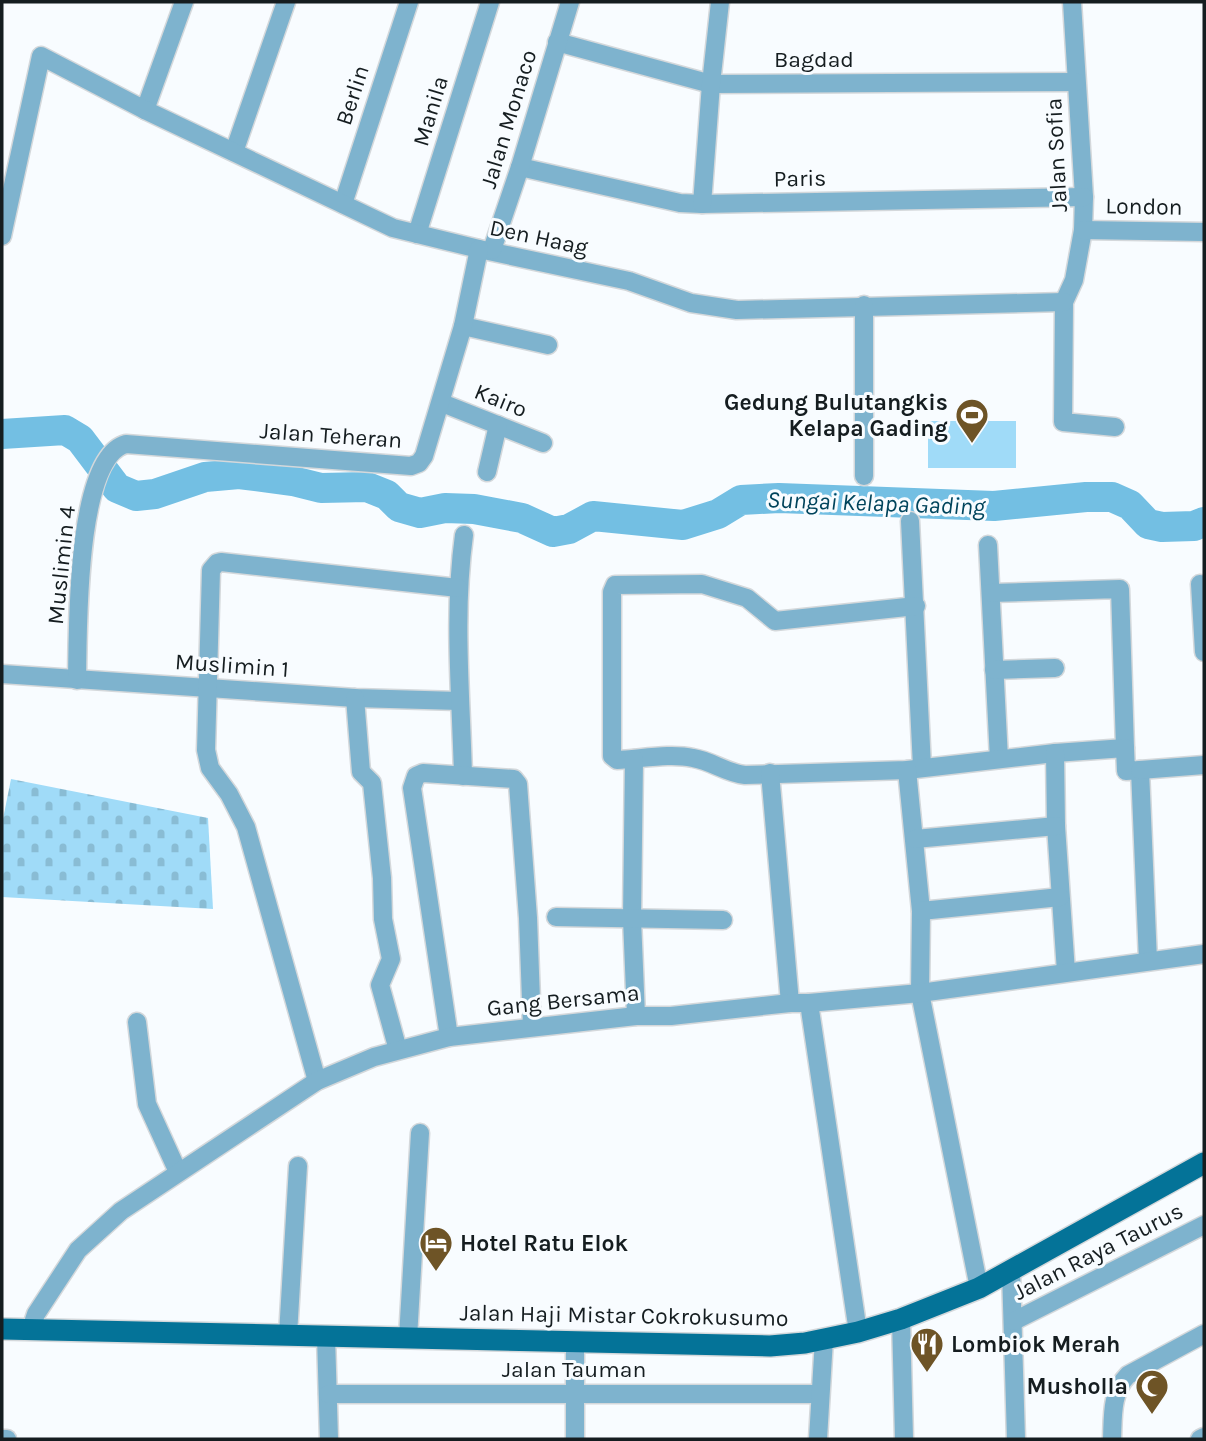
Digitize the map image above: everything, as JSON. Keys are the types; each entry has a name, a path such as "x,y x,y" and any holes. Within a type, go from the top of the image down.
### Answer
{"main road":[{"name":"Jalan Haji Mistar Cokrokusumo","path":"2,1329 770,1346 824,1339 901,1319 979,1288 1204,1163"}],"street":[{"path":"145,110 184,2"},
{"path":"234,152 286,2"},
{"name":"Berlin","path":"343,204 408,2"},
{"name":"Manila","path":"417,234 490,2"},
{"name":"Jalan Monaco","path":"485,250 520,167 570,2"},
{"path":"702,204 720,2"},
{"name":"Jalan Sofia","path":"1072,2 1084,197 1083,230 1074,280 1064,302 1063,422 1115,427"},
{"name":"Bagdad","path":"557,42 711,84 1076,82"},
{"name":"Den Haag","path":"2,236 41,56 145,110 371,219 417,234 629,281 691,303 737,310 1064,302"},
{"name":"Paris","path":"520,167 680,203 1084,197"},
{"name":"London","path":"1083,230 1204,232"},
{"name":"Jalan Teheran","path":"106,458 113,449 126,444 411,466 419,463 424,456 442,403 485,250"},
{"path":"864,305 864,477"},
{"path":"463,327 548,345"},
{"name":"Kairo","path":"442,403 543,443"},
{"path":"487,472 498,425"},
{"name":"Muslimin 4","path":"76,680 81,560 89,510 106,458"},
{"path":"910,521 916,606 915,839 921,911 920,993 979,1288"},
{"path":"463,776 458,589 464,535"},
{"path":"988,545 999,759"},
{"path":"317,1081 246,827 229,794 208,764 206,750 211,570 221,562 458,589"},
{"path":"916,606 775,621 747,598 702,584 615,585 612,592 613,758 688,757 710,762 734,774 915,768 1125,748"},
{"path":"1200,584 1204,652"},
{"path":"991,593 1120,589 1126,771 1204,765"},
{"path":"994,670 1055,668"},
{"name":"Muslimin 1","path":"2,674 355,698 459,701"},
{"path":"355,698 361,772 372,783 382,878 383,919 391,959 380,985 398,1050"},
{"path":"1055,753 1056,826 1066,972"},
{"path":"634,759 632,919 636,1016"},
{"path":"1140,770 1149,961"},
{"path":"449,1037 412,788 416,776 423,773 514,779 518,785 528,918 532,1027"},
{"path":"770,773 790,1003"},
{"path":"915,839 1056,826"},
{"path":"921,911 1060,897"},
{"path":"556,917 723,920"},
{"name":"Gang Bersama","path":"31,1329 36,1314 78,1250 121,1211 317,1081 398,1050 449,1037 532,1027 920,993 1204,954"},
{"path":"809,1003 858,1332"},
{"path":"136,1022 147,1104 178,1172"},
{"path":"408,1338 420,1133"},
{"path":"288,1335 298,1166"},
{"name":"Jalan Raya Taurus","path":"1014,1321 1204,1225"},
{"path":"1011,1271 1016,1439"},
{"path":"901,1319 904,1439"},
{"path":"1112,1439 1115,1395 1128,1375 1204,1334"},
{"path":"326,1336 330,1439"},
{"path":"818,1439 824,1339"},
{"path":"575,1341 576,1439"},
{"name":"Jalan Tauman","path":"328,1394 819,1394"}],"green space":[{"name":"Gedung Bulutangkis Kelapa Gading","path":"928,421 1016,421 1016,468 928,468"},
{"path":"11,779 208,818 213,909 2,897 2,824"}],"waterway":[{"name":"Sungai Kelapa Gading","path":"2,434 65,430 80,439 117,488 136,496 155,494 205,477 239,474 293,481 321,488 367,487 387,495 399,507 420,513 445,508 474,509 522,518 553,532 569,529 593,516 683,525 718,514 741,500 779,498 994,506 1112,497 1130,505 1148,524 1162,527 1194,526 1204,522"}],"place":[{"name":"Gedung Bulutangkis Kelapa Gading","path":"972,445"},
{"name":"Hotel Ratu Elok","path":"436,1273"},
{"name":"Lombiok Merah","path":"927,1374"},
{"name":"Musholla","path":"1152,1416"}]}
